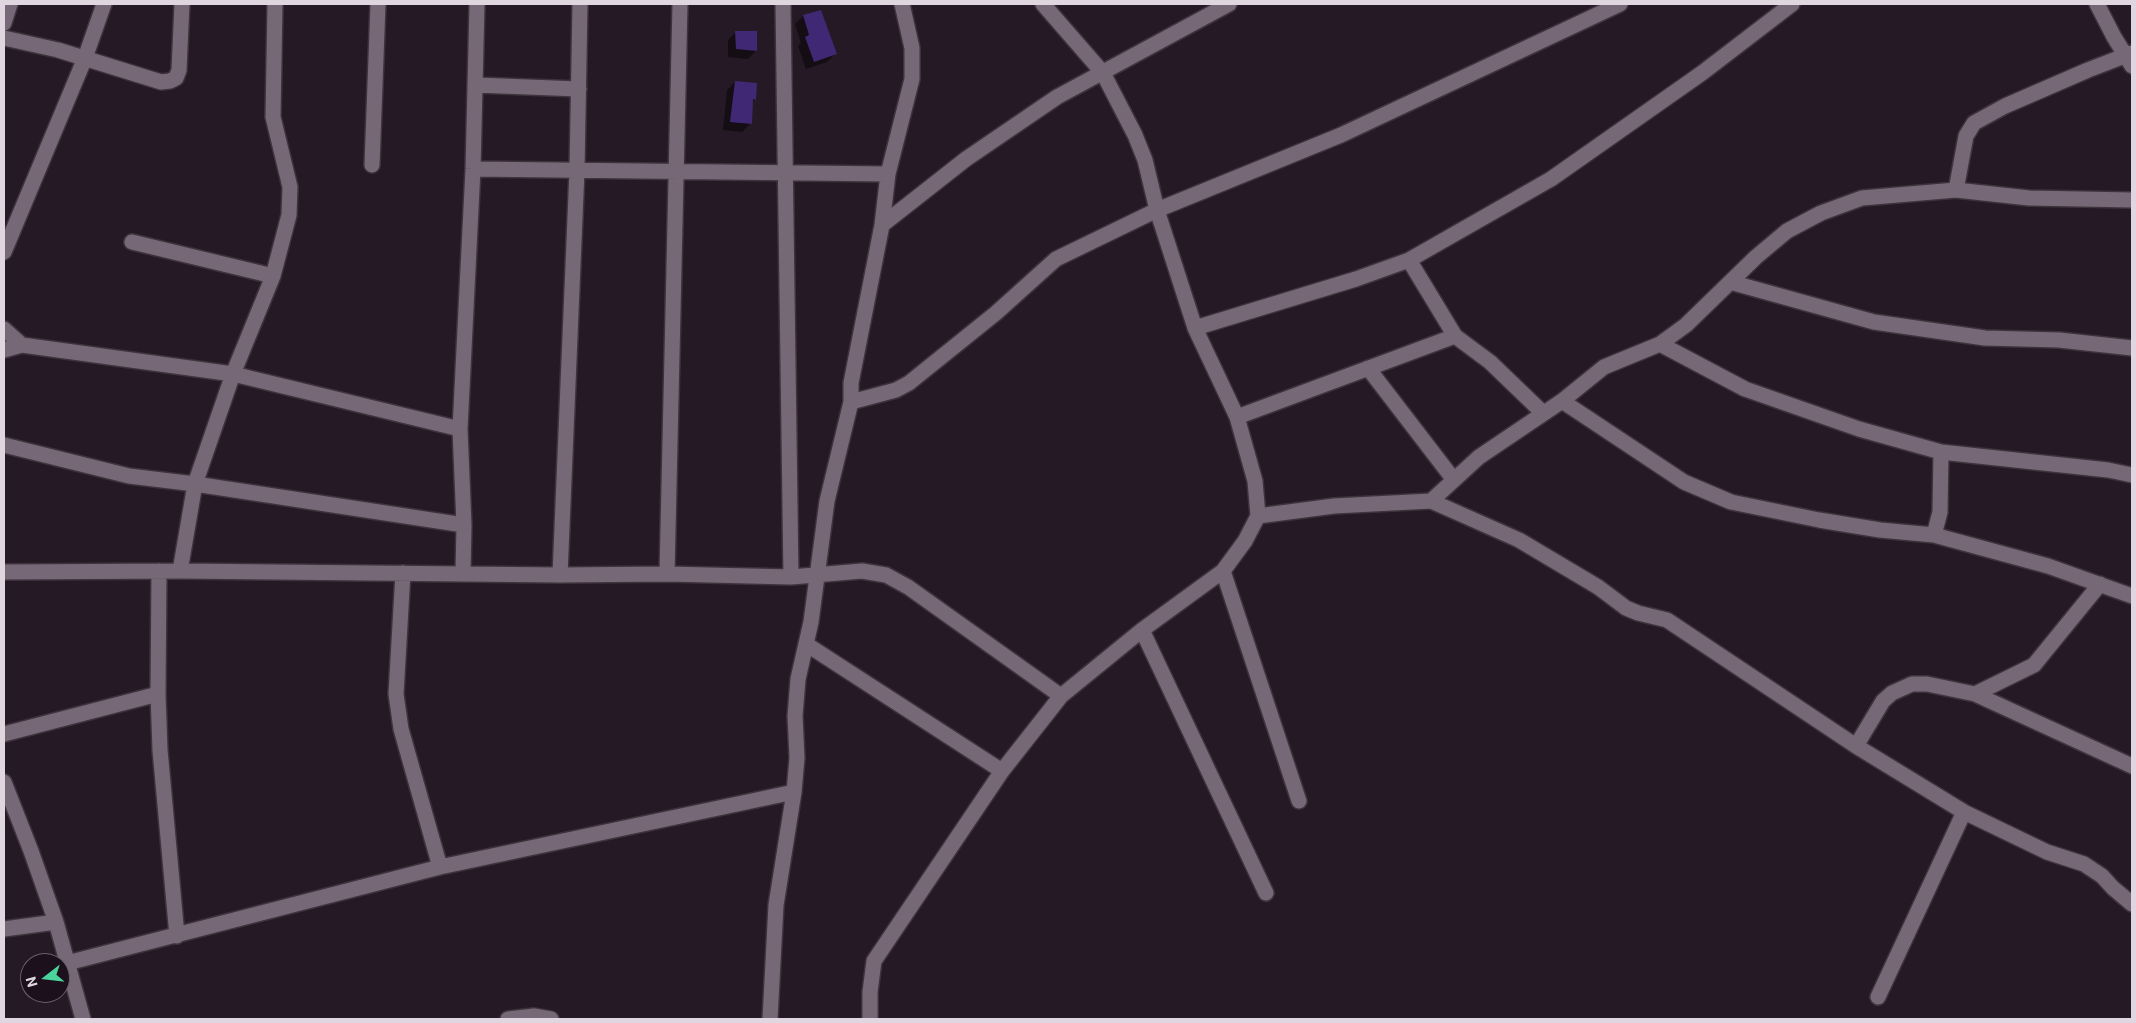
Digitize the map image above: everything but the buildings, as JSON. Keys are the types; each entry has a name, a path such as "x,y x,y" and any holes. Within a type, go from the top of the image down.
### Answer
{"street":[{"path":"4,23 10,4"},
{"path":"4,252 85,58 104,4"},
{"path":"4,38 85,58 161,82 176,78 179,70 182,4"},
{"path":"180,571 195,484 233,374 273,276 289,216 290,187 273,117 275,4"},
{"path":"372,165 378,4"},
{"path":"463,574 464,525 460,429 473,169 477,4"},
{"path":"560,575 577,170 580,4"},
{"path":"667,574 680,4"},
{"path":"783,4 791,577"},
{"path":"770,1019 776,905 794,792 797,758 796,716 798,688 811,622 827,501 851,402 851,383 882,225 888,174 912,79 912,48 902,4"},
{"path":"870,1019 870,992 874,961 1002,771 1061,696 1142,630 1223,571 1245,541 1258,516 1255,481 1237,417 1195,328 1157,210 1145,160 1135,135 1103,73 1043,4"},
{"path":"882,225 966,159 1057,97 1187,25 1229,4"},
{"path":"851,402 896,390 908,383 996,313 1056,259 1157,210 1342,135 1620,4"},
{"path":"1195,328 1356,279 1409,260 1551,179 1702,74 1792,4"},
{"path":"1956,190 1966,136 1974,123 2013,102 2088,70 2130,58 2097,4"},
{"path":"476,85 579,89"},
{"path":"473,169 888,174"},
{"path":"1431,501 1479,457 1562,401 1604,367 1660,344 1686,325 1786,231 1821,213 1862,198 1956,190 2029,198 2132,200"},
{"path":"132,242 273,276"},
{"path":"1409,260 1455,336 1490,362 1543,413"},
{"path":"1730,282 1874,322 1985,338 2059,340 2132,348"},
{"path":"4,329 22,345"},
{"path":"1237,417 1455,336"},
{"path":"1660,344 1745,389 1858,429 1941,452 2108,470 2132,475"},
{"path":"4,350 22,345 233,374 460,429"},
{"path":"1368,368 1454,480"},
{"path":"1562,401 1684,482 1731,502 1880,530 1934,535 2048,566 2132,596"},
{"path":"4,445 129,476 195,484 464,525"},
{"path":"1934,535 1940,512 1941,452"},
{"path":"1258,516 1334,506 1431,501 1519,540 1598,587 1626,608 1667,620 1856,746 1964,812 2047,852 2084,864 2102,876 2132,904"},
{"path":"4,572 180,571 560,575 667,574 791,577 862,570 886,575 908,587 1061,696"},
{"path":"159,571 158,694 160,750 177,936"},
{"path":"1223,571 1300,801"},
{"path":"403,573 397,701 401,729 440,867"},
{"path":"1975,694 2034,665 2100,584"},
{"path":"1142,630 1266,893"},
{"path":"806,644 1002,771"},
{"path":"1856,746 1883,701 1892,693 1912,684 1927,684 1975,694 2132,766"},
{"path":"4,734 158,694"},
{"path":"4,782 31,850 56,922 64,953"},
{"path":"70,963 440,867 794,792"},
{"path":"1878,997 1964,812"},
{"path":"4,929 56,922"},
{"path":"70,974 83,1019"},
{"path":"508,1019 534,1016 551,1019"}]}
